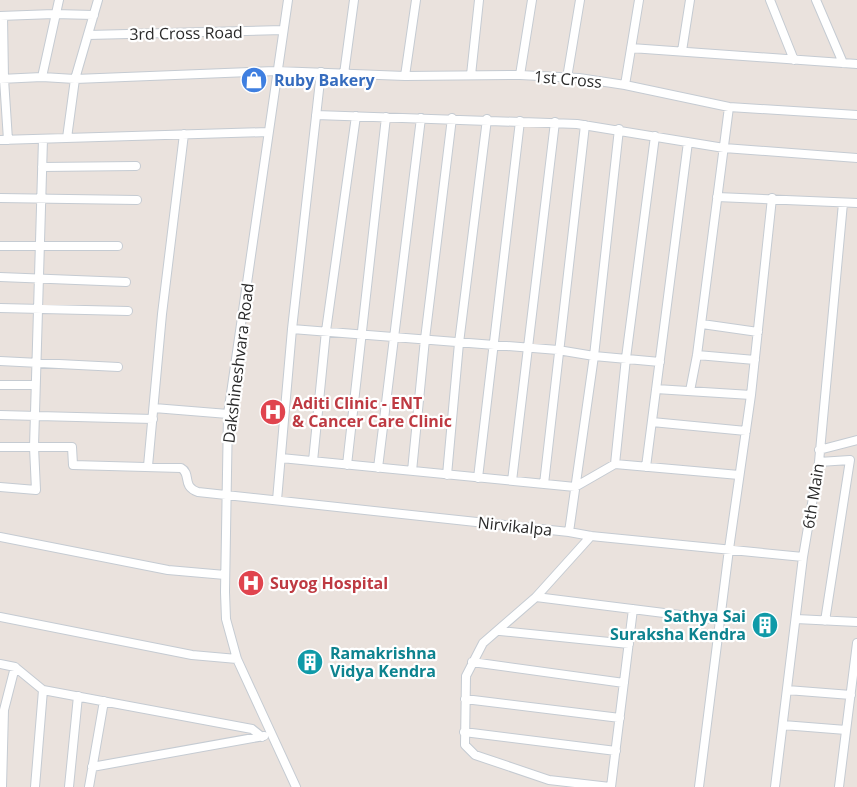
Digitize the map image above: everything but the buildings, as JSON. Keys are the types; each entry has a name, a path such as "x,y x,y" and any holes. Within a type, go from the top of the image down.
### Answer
{"street":[{"path":"42,77 58,0"},
{"path":"67,138 75,79 98,0"},
{"name":"Dakshineshvara Road","path":"288,0 228,414 225,575 226,619 237,659 296,787"},
{"path":"344,74 354,0"},
{"path":"405,76 416,0"},
{"path":"471,75 478,0"},
{"path":"520,75 531,0"},
{"path":"567,78 580,0"},
{"path":"625,85 639,0"},
{"path":"682,51 690,0"},
{"path":"770,0 794,60"},
{"path":"816,0 843,63"},
{"path":"94,15 2,16 4,140 268,132"},
{"name":"3rd Cross Road","path":"88,35 283,30"},
{"path":"631,48 857,64"},
{"name":"1st Cross","path":"2,79 42,77 75,79 276,71 405,76 520,75 625,85 729,107 857,115"},
{"path":"277,500 292,329 321,72"},
{"path":"690,391 702,324 729,107"},
{"path":"316,115 555,122 619,129 724,148 857,158"},
{"path":"313,461 326,332 356,116"},
{"path":"347,465 386,117"},
{"path":"378,468 421,118"},
{"path":"412,471 425,339 452,118"},
{"path":"447,475 459,343 487,119"},
{"path":"478,478 520,120"},
{"path":"512,481 555,122"},
{"path":"544,484 585,125"},
{"path":"569,532 594,356 619,129"},
{"path":"0,447 72,447 73,465 148,466 162,314 184,134"},
{"path":"615,464 626,358 655,136"},
{"path":"0,487 36,490 34,415 43,139"},
{"path":"646,466 688,142"},
{"path":"42,167 136,166"},
{"path":"717,197 857,203"},
{"path":"0,198 137,200"},
{"path":"699,787 751,395 772,198"},
{"name":"6th Main","path":"775,787 803,557 819,462 843,203"},
{"path":"0,246 118,246"},
{"path":"0,278 126,282"},
{"path":"0,308 128,311"},
{"path":"702,324 758,332"},
{"path":"292,329 394,336 660,362"},
{"path":"697,355 755,360"},
{"path":"0,361 118,367"},
{"path":"0,385 35,385"},
{"path":"656,389 751,395"},
{"path":"154,408 228,414"},
{"path":"0,415 153,419"},
{"path":"652,422 746,431"},
{"path":"819,450 857,440"},
{"path":"281,458 575,487 615,464 739,475"},
{"path":"819,462 850,460 825,621"},
{"name":"Nirvikalpa","path":"148,466 181,468 185,470 191,489 226,495 803,557"},
{"path":"591,536 536,597 500,631 483,643 466,676 465,745 475,755 548,783 610,787 633,609"},
{"path":"0,537 168,570 225,575"},
{"path":"536,597 720,620"},
{"path":"0,617 192,655 237,659"},
{"path":"796,619 857,622"},
{"path":"500,631 629,644"},
{"path":"839,787 857,643"},
{"path":"472,662 624,682"},
{"path":"0,664 15,667 43,690 252,729 262,737"},
{"path":"2,787 2,710 15,667"},
{"path":"35,787 43,690"},
{"path":"787,690 851,695"},
{"path":"69,787 78,696"},
{"path":"465,699 620,718"},
{"path":"89,787 104,701"},
{"path":"783,725 846,730"},
{"path":"464,732 616,752"},
{"path":"92,767 273,735"}],"place":[{"name":"Ruby Bakery","path":"254,80"},
{"name":"Aditi Clinic - ENT & Cancer Care Clinic","path":"273,412"},
{"name":"Suyog Hospital","path":"251,583"},
{"name":"Sathya Sai Suraksha Kendra","path":"765,625"},
{"name":"Ramakrishna Vidya Kendra","path":"310,662"}]}
